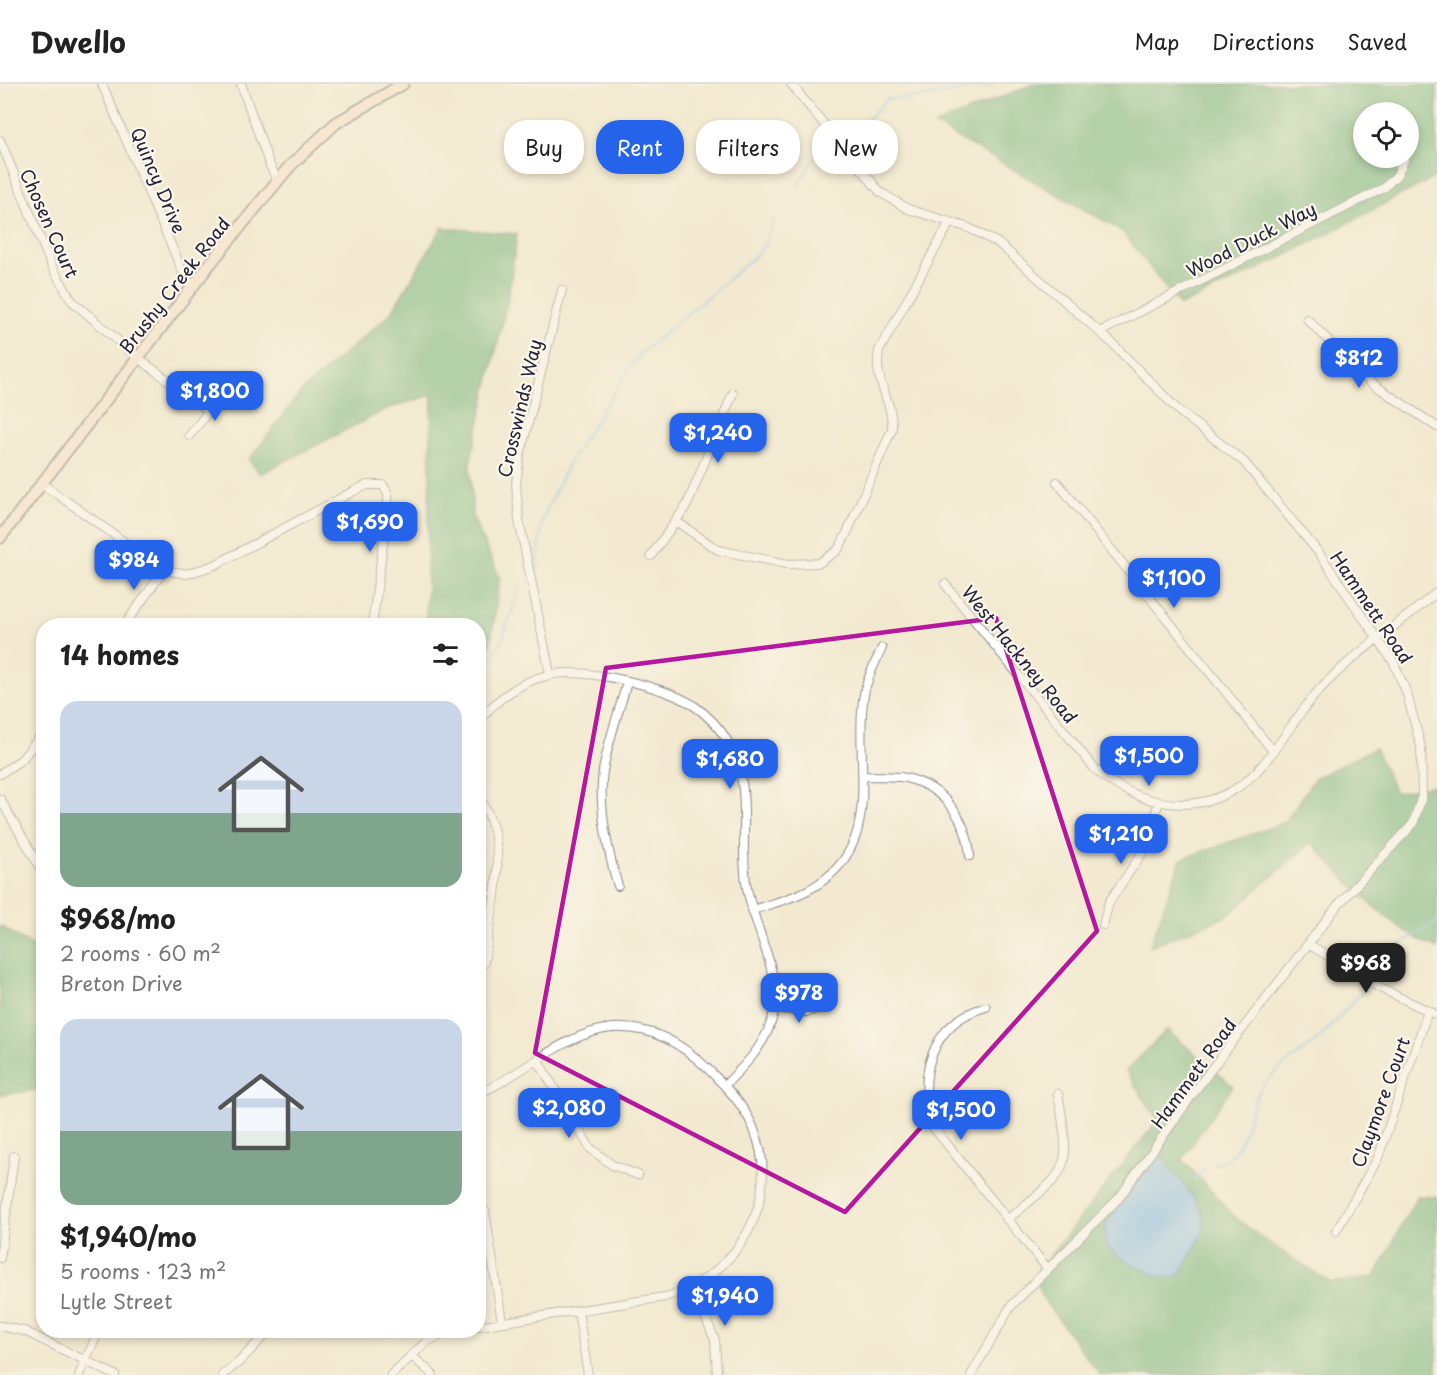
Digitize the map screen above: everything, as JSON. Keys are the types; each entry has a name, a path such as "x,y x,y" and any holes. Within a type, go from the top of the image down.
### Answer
{"main road":[{"name":"Brushy Creek Road","path":"0,538 192,286 309,146 336,123 403,84"}],"street":[{"name":"Quincy Drive","path":"102,84 184,275 192,286"},
{"path":"241,84 270,166 278,181"},
{"name":"Hammett Road","path":"791,84 880,192 908,209 969,228 998,243 1100,332 1179,411 1244,462 1319,553 1401,676 1416,727 1423,765 1421,804 1416,819 1406,834 1351,889 1310,945 1200,1084 1119,1198 1011,1306 971,1375"},
{"name":"Chosen Court","path":"0,140 64,290 81,310 138,358 208,410"},
{"name":"Wood Duck Way","path":"1100,332 1383,188 1397,175 1400,168"},
{"path":"677,522 718,550 757,560 789,564 819,562 838,550 892,429 892,412 877,376 879,351 950,222"},
{"name":"Crosswinds Way","path":"550,674 521,531 516,484 520,455 562,290"},
{"path":"1307,319 1370,382 1437,428"},
{"path":"651,556 687,505 733,393"},
{"path":"189,436 216,402 233,396"},
{"path":"1057,482 1273,751"},
{"path":"41,483 164,570 182,574 203,571 358,489 373,484 384,486 388,494 374,618"},
{"path":"130,618 164,570"},
{"name":"West Hackney Road","path":"945,584 1094,768 1119,788 1158,804 1196,803 1225,794 1252,777 1322,686 1437,592"},
{"path":"752,909 807,891 836,867 849,848 859,826 863,807 864,694 882,648"},
{"path":"486,714 505,696 534,679 550,674 589,673 667,693 691,704 713,721 730,745 742,782 745,872 752,909 772,981 774,1008 763,1042 724,1085"},
{"path":"618,886 604,818 602,787 606,756 627,682"},
{"path":"0,774 22,759 36,742"},
{"path":"864,776 906,778 923,784 938,794 953,808 961,821 969,840 970,856"},
{"path":"0,799 36,860"},
{"path":"1103,925 1109,902 1145,849 1158,804"},
{"path":"486,810 494,825 498,848 486,947"},
{"path":"1310,945 1380,988 1437,1015"},
{"path":"774,1008 807,1012 821,1007"},
{"path":"986,1007 968,1012 933,1050 926,1070 925,1092 933,1126 1047,1268"},
{"name":"Claymore Court","path":"1336,1231 1378,1158 1428,1011"},
{"path":"486,1090 591,1032 613,1028 636,1029 658,1034 680,1045 724,1085 742,1107 757,1138 762,1167 760,1198 752,1226 736,1252 716,1272 692,1287 665,1297 486,1325"},
{"path":"538,1061 590,1148 612,1165 638,1175"},
{"path":"1007,1220 1053,1182 1063,1169 1067,1157 1067,1142 1058,1094"},
{"path":"0,1258 14,1156"},
{"path":"486,1223 502,1322"},
{"path":"692,1287 715,1340 717,1375"},
{"path":"578,1311 588,1375"},
{"path":"0,1326 24,1331 36,1337"},
{"path":"38,1338 115,1375"},
{"path":"79,1375 96,1338"},
{"path":"222,1375 262,1338"},
{"path":"391,1375 432,1338"},
{"path":"411,1355 433,1375"}],"highlighted area":[{"path":"996,618 1097,931 845,1212 535,1053 606,668"}],"green space":[{"path":"1033,84 1437,84 1437,176 1281,258 1180,306 1122,231 935,125"},
{"path":"442,228 517,234 508,298 470,463 473,518 500,578 490,647 486,654 486,618 424,618 432,395 389,408 260,474 249,460 301,392 391,313"},
{"path":"1375,748 1395,793 1437,785 1437,949 1385,916 1354,888 1311,842 1227,916 1150,946 1181,859 1284,823 1315,778"},
{"path":"0,926 36,949 36,1090 0,1095"},
{"path":"1167,1030 1233,1086 1182,1159 1234,1216 1264,1240 1331,1283 1375,1277 1417,1196 1437,1197 1437,1375 1100,1375 1045,1301 1034,1276 1158,1120 1126,1071"}],"water":[{"path":"1157,1156 1163,1157 1193,1196 1204,1223 1202,1234 1180,1274 1171,1277 1151,1273 1129,1262 1112,1251 1106,1237 1106,1223"}],"waterway":[{"path":"867,120 887,99 924,97 993,84"},
{"path":"797,187 812,162"},
{"path":"537,571 542,520 569,462 630,368 640,354 753,258 765,245 774,218"},
{"path":"486,671 500,645 520,587"},
{"path":"1374,977 1401,944 1437,922"},
{"path":"1214,1164 1225,1160 1240,1143 1255,1100 1266,1082 1279,1069 1316,1041 1364,990"},
{"path":"1194,1180 1206,1168"}]}
